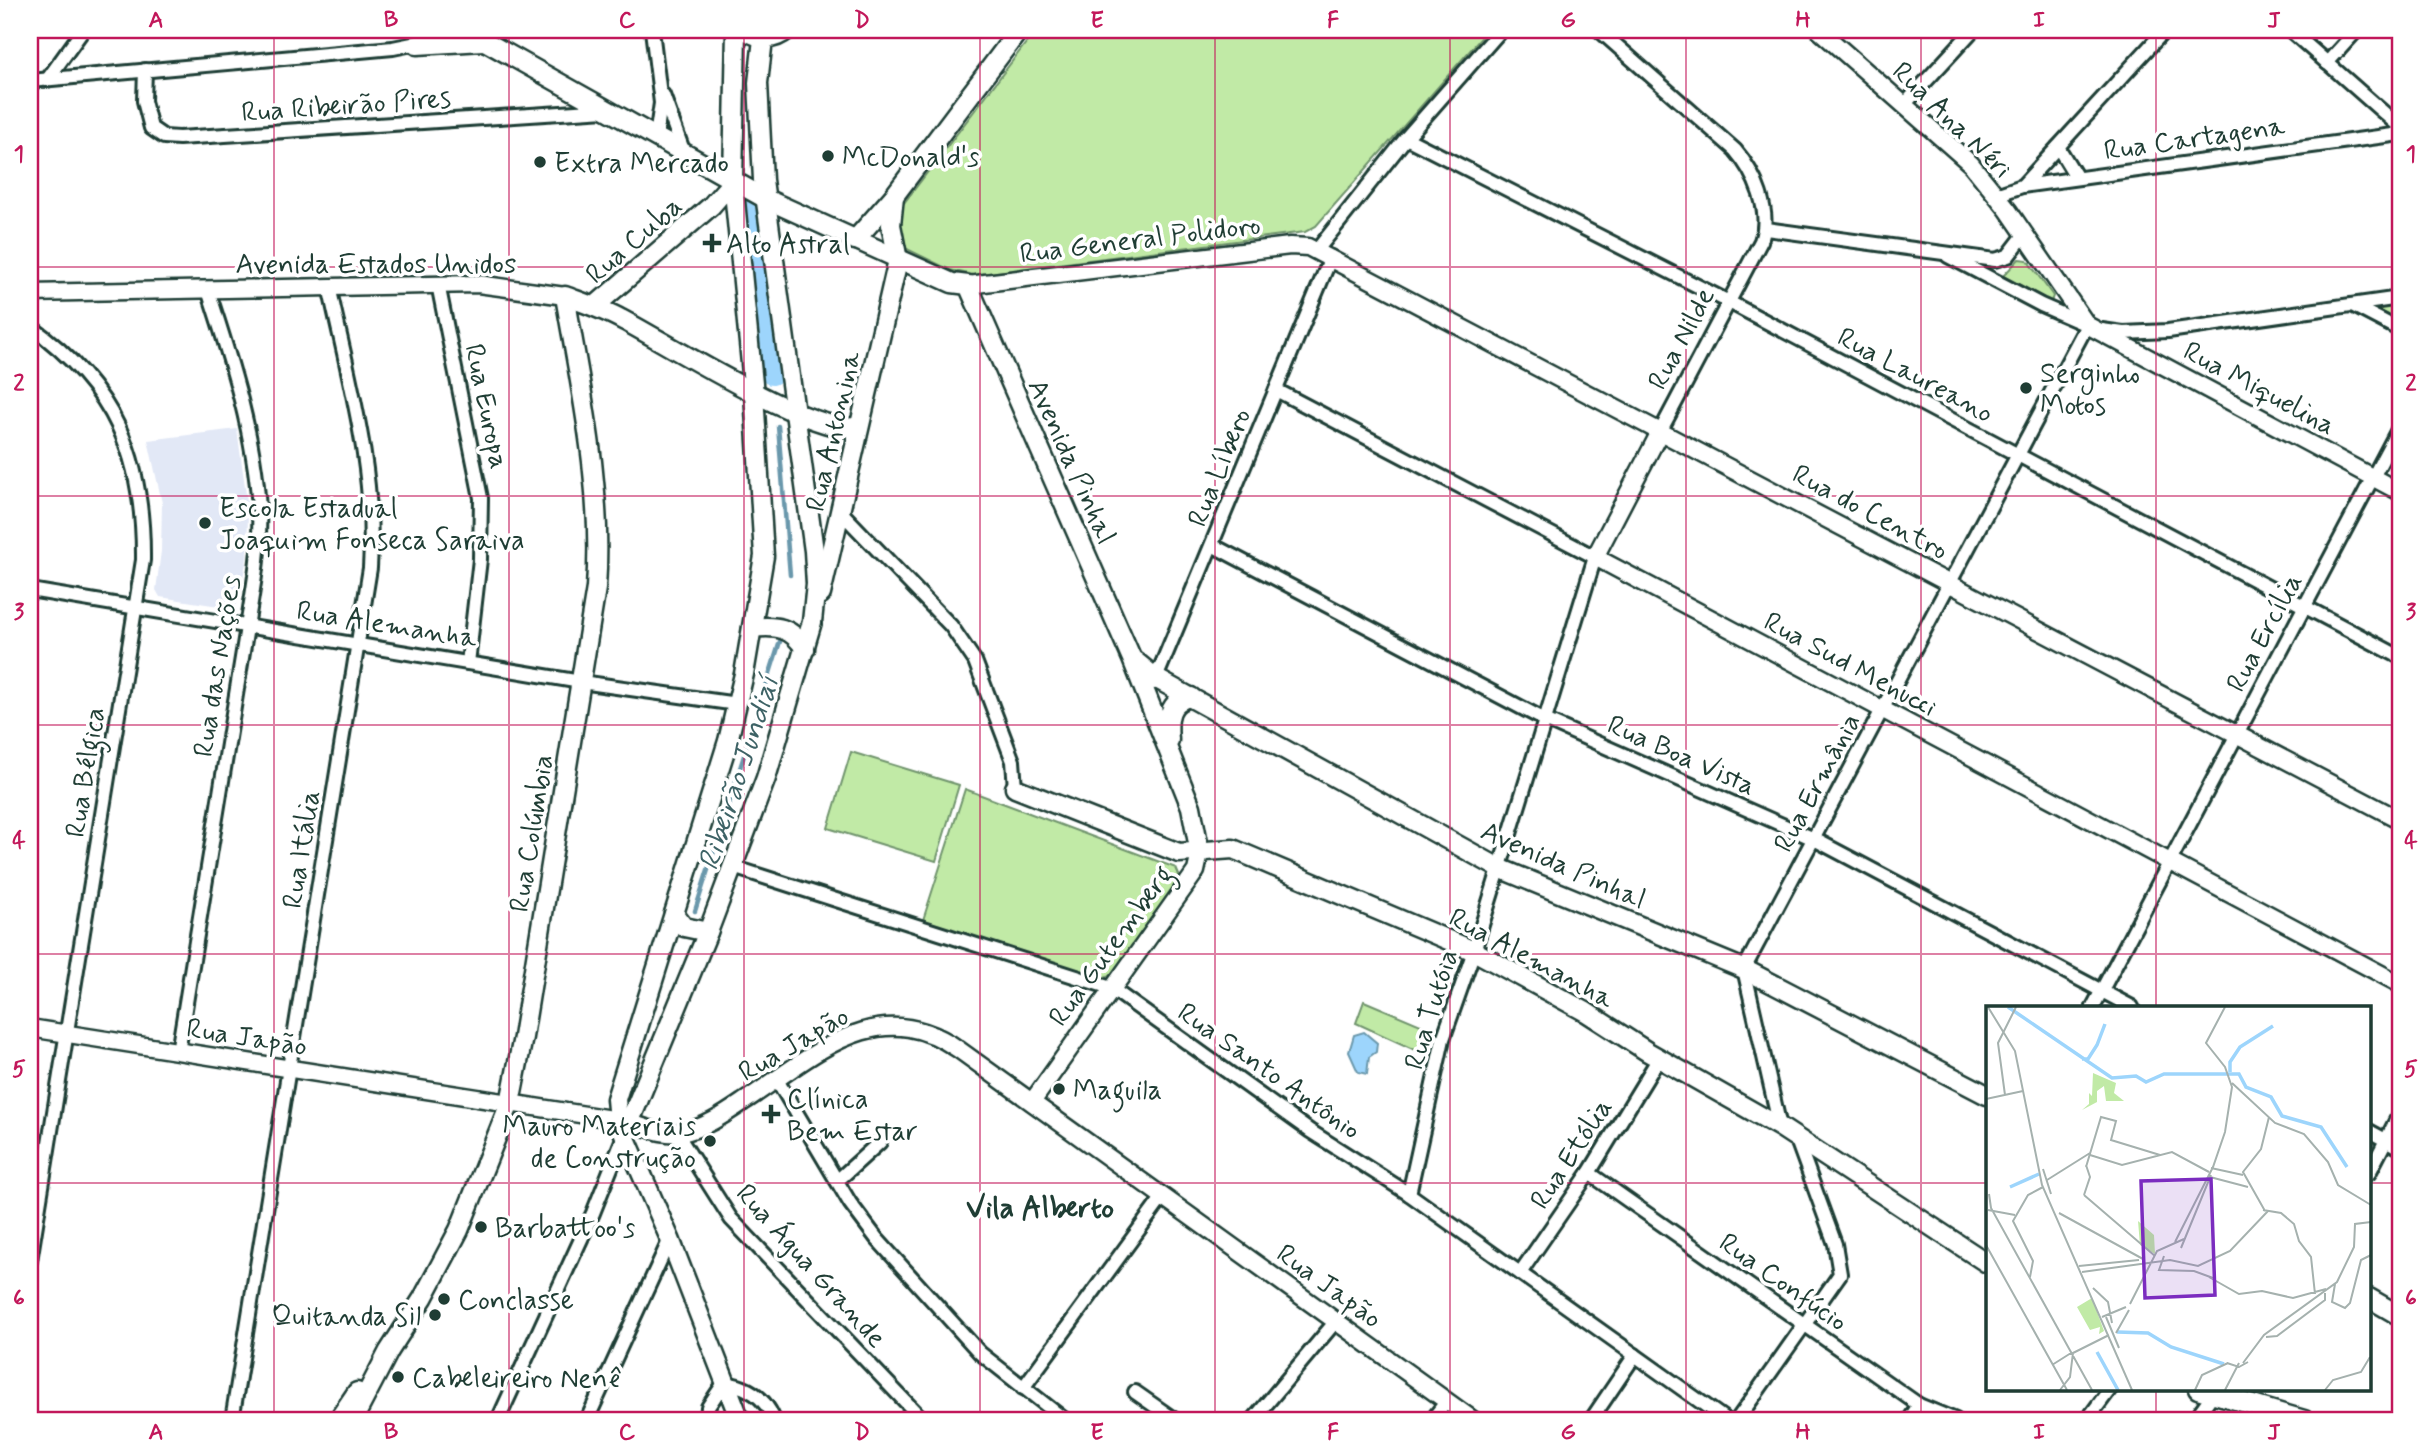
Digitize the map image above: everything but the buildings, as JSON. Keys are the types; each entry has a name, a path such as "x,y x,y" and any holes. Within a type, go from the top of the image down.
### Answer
{"main road":[{"path":"465,30 482,35 607,110 766,199 952,283 968,285"},
{"path":"736,30 733,181 754,394 764,556 737,704 616,1099 624,1126 740,1420"},
{"path":"745,30 778,37 787,30"},
{"path":"855,240 894,196 1019,30"},
{"path":"624,1126 708,932 733,867 766,778 814,614 814,551 766,199 759,115 764,34"},
{"path":"417,45 482,35"},
{"name":"Rua Cuba","path":"595,306 711,206 733,181"},
{"path":"894,196 891,225 898,260"},
{"name":"Rua Antonina","path":"814,614 825,581 898,260"},
{"name":"Avenida Pinhal","path":"968,285 1132,659 1151,686 1191,697 1499,868 1744,969 1986,1094"},
{"name":"Avenida Estados Unidos","path":"565,296 595,306 754,394 846,428 859,425"},
{"name":"Rua Colúmbia","path":"353,1420 389,1351 423,1298 459,1230 510,1102 596,588 597,515 591,446 565,296"},
{"path":"752,628 770,626 791,631 805,649"},
{"name":"Rua Gutemberg","path":"1151,686 1170,751 1191,807 1200,853"},
{"path":"1170,751 1168,716 1177,701 1191,697"},
{"name":"Rua Alemanha","path":"1015,788 1172,852 1200,853 1233,849 1474,951 1586,1012 1659,1058 1780,1127 1986,1262"},
{"path":"674,915 684,927 708,932"},
{"path":"2370,1299 2400,1317"},
{"name":"Rua Colúmbia","path":"338,1420 370,1371 389,1351"},
{"path":"2206,1391 2304,1420"}],"street":[{"path":"47,80 83,30"},
{"path":"30,81 417,45 432,40 445,30"},
{"path":"652,30 660,85 684,153"},
{"name":"Rua Líbero","path":"1151,686 1276,390 1324,254 1406,138 1502,30"},
{"path":"1599,30 1742,159 1763,207 1766,229 1948,256 2001,260 2014,250 2025,234"},
{"name":"Rua Ana Néri","path":"1819,30 1971,164 2091,327"},
{"path":"1904,105 1973,30"},
{"path":"2022,186 2165,30"},
{"path":"2290,30 2400,127"},
{"path":"2327,62 2357,30"},
{"name":"Rua Ribeirão Pires","path":"145,70 144,101 151,128 164,137 607,110"},
{"path":"656,138 660,85"},
{"name":"Rua Cartagena","path":"1996,195 2022,186 2400,134"},
{"name":"Rua Laureano","path":"1406,138 1729,302 2400,657"},
{"path":"2058,147 2077,178"},
{"name":"Rua Nilde","path":"1545,720 1595,557 1766,229"},
{"name":"Rua General Polidoro","path":"968,285 1290,246 1324,254"},
{"name":"Rua do Centro","path":"1324,254 2400,820"},
{"path":"1948,256 2052,311 2091,327 2130,333 2168,331 2400,298"},
{"name":"Avenida Estados Unidos","path":"30,293 438,284 522,288 565,296"},
{"name":"Rua Europa","path":"438,284 481,498 480,559 468,663"},
{"name":"Rua Itália","path":"232,1420 370,568 372,506 368,465 329,286"},
{"name":"Rua das Nações","path":"178,1052 257,561 259,512 256,480 226,344 208,290"},
{"path":"2352,305 2400,330"},
{"name":"Rua Bélgica","path":"30,326 67,355 83,373 124,435 142,501 143,560 30,1261"},
{"name":"Rua Miquelina","path":"2091,327 2400,492"},
{"name":"Rua Ermânia","path":"1744,969 1951,583 2016,454 2091,327"},
{"path":"2124,345 2168,331"},
{"name":"Rua Sud Menucci","path":"1276,390 2400,984"},
{"name":"Rua Ercília","path":"2094,1006 2400,426"},
{"path":"841,512 951,626 975,661 1013,761 1015,788"},
{"name":"Rua Boa Vista","path":"1212,545 1545,720 1814,839 2130,1006"},
{"name":"Rua Alemanha","path":"30,590 581,682 737,704"},
{"name":"Rua Tutóia","path":"1409,1194 1438,1056 1474,951 1545,720"},
{"name":"Rua Gutemberg","path":"1031,1102 1196,871 1200,853"},
{"name":"Rua Santo Antônio","path":"733,867 1111,988 1310,1131 1409,1194 1726,1420"},
{"path":"1744,969 1780,1127"},
{"name":"Rua Japão","path":"30,1028 288,1070 510,1102 624,1126 677,1133 711,1121 851,1034 879,1026 900,1025 937,1034 1473,1420"},
{"name":"Rua Etólia","path":"1520,1273 1588,1173 1659,1058"},
{"path":"777,1080 837,1181 877,1239 980,1353 1065,1420"},
{"path":"2370,1171 2400,1114"},
{"path":"498,1420 593,1213 624,1126"},
{"path":"2370,1132 2400,1148"},
{"name":"Rua Água Grande","path":"677,1133 731,1219 923,1420"},
{"path":"1737,1420 1837,1280 1840,1267 1797,1140"},
{"path":"837,1181 880,1142"},
{"name":"Rua Confúcio","path":"1588,1173 1919,1405 1956,1420"},
{"path":"1023,1388 1162,1198"},
{"path":"587,1420 670,1239"},
{"path":"1253,1420 1336,1321"},
{"path":"1591,1420 1635,1355"},
{"path":"707,1420 708,1407 724,1382 754,1392 770,1409 775,1420"},
{"path":"2087,1420 2109,1390"},
{"path":"2194,1420 2206,1391"},
{"path":"1135,1392 1175,1420"},
{"path":"1432,1420 1446,1402"},
{"path":"1909,1420 1919,1405"}],"shaded area":[{"name":"Escola Estadual Joaquim Fonseca Saraiva","path":"237,429 248,509 247,559 237,604 232,608 160,597 156,590 161,551 162,503 148,440"}],"green space":[{"path":"1036,30 1488,30 1316,226 1305,232 973,275 950,270 903,247 899,224 901,207"},
{"path":"2019,259 2027,260 2053,296 2051,302 2003,276"},
{"path":"2400,305 2400,321 2376,309"},
{"path":"851,752 959,785 936,861 828,828"},
{"path":"965,789 1176,868 1179,875 1177,885 1113,974 1102,978 923,920"},
{"path":"1364,1001 1435,1031 1428,1056 1356,1023"}],"water":[{"path":"1364,1032 1377,1043 1376,1052 1369,1057 1367,1074 1358,1072 1349,1052 1354,1035"}],"waterway":[{"name":"Ribeirão Jundiaí","path":"751,211 772,373"},
{"name":"Ribeirão Jundiaí","path":"778,426 790,575"},
{"name":"Ribeirão Jundiaí","path":"695,911 782,635"}],"place":[{"name":"McDonald's","path":"828,156"},
{"name":"Extra Mercado","path":"540,162"},
{"name":"Alto Astral","path":"712,243"},
{"name":"Serginho Motos","path":"2026,388"},
{"name":"Escola Estadual Joaquim Fonseca Saraiva","path":"205,523"},
{"name":"Maguila","path":"1059,1089"},
{"name":"Clínica Bem Estar","path":"771,1114"},
{"name":"Mauro Materiais de Construção","path":"710,1141"},
{"name":"Barbattoo's","path":"481,1227"},
{"name":"Conclasse","path":"444,1299"},
{"name":"Quitanda Sil","path":"435,1315"},
{"name":"Cabeleireiro Nenê","path":"398,1377"}],"district":[{"name":"Vila Alberto","path":"1040,1207"}]}
